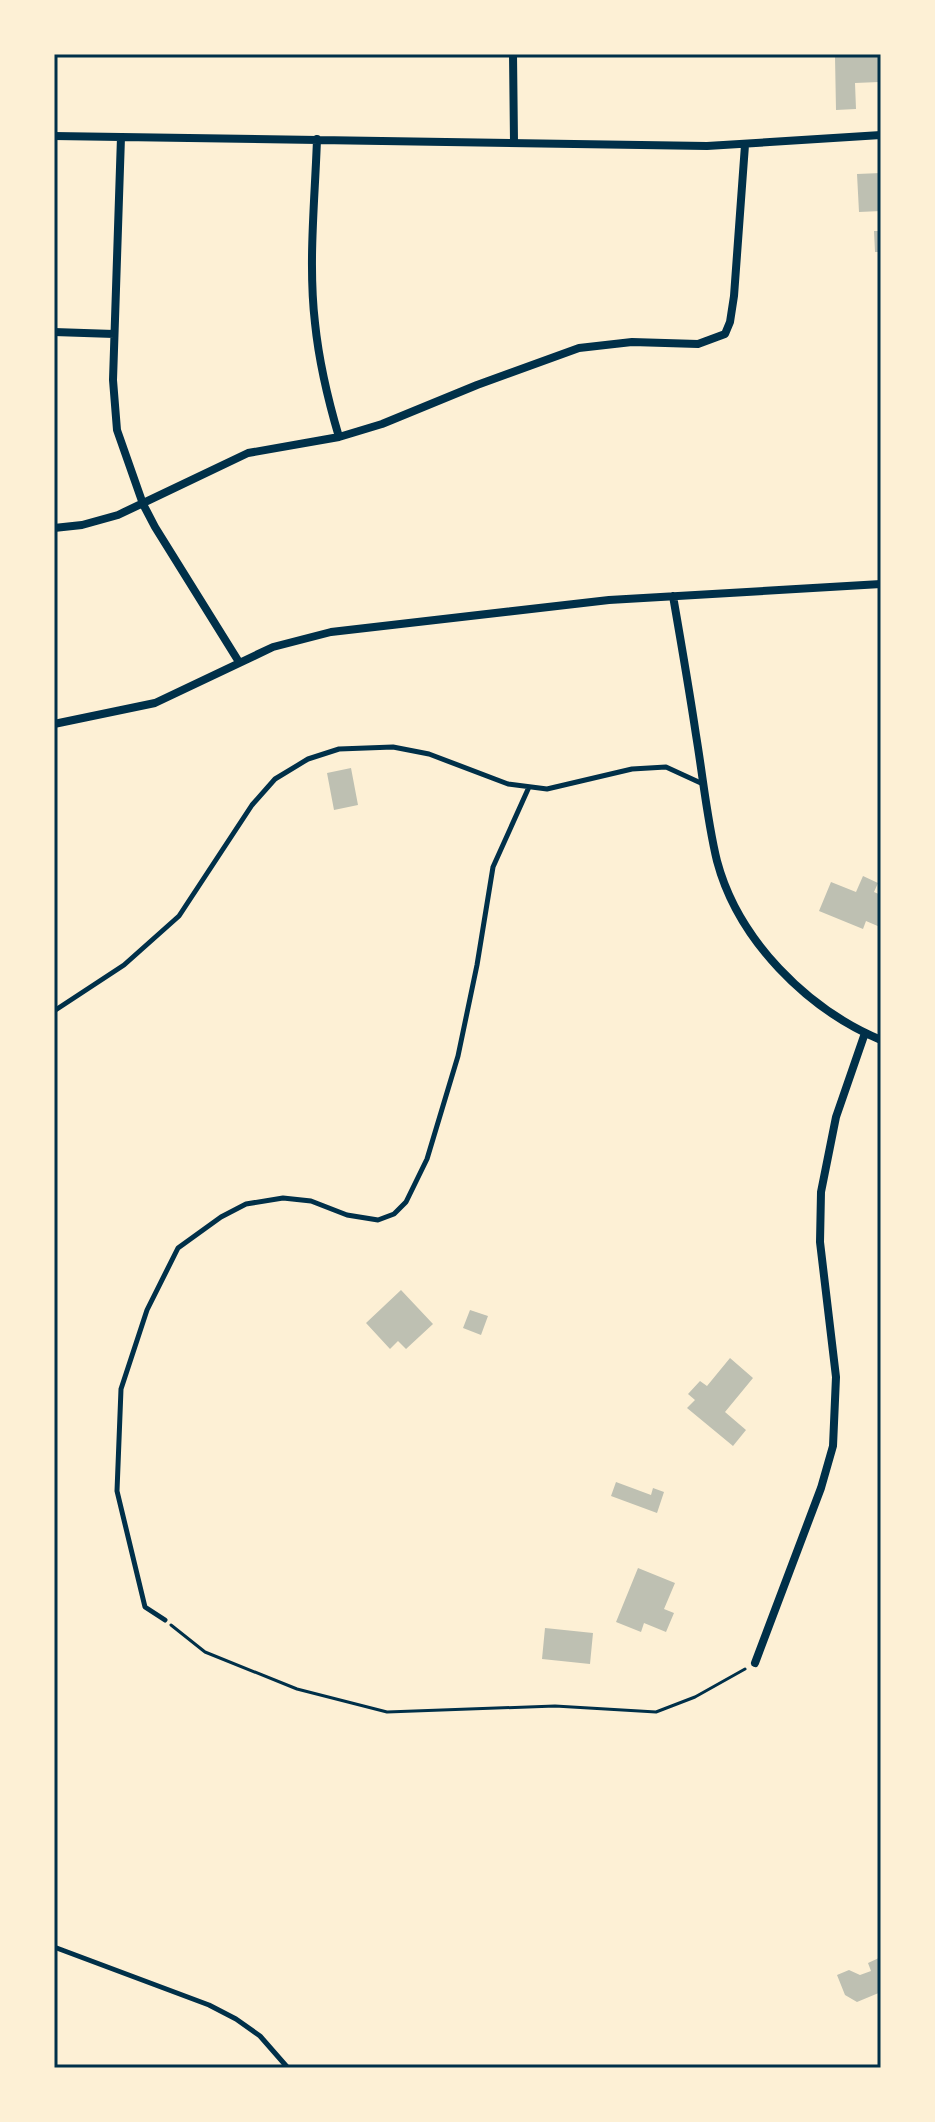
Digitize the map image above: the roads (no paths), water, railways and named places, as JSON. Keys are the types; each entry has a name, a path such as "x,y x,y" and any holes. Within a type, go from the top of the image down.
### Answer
{"street":[{"path":"513,54 514,142"},
{"path":"54,136 745,145 881,135"},
{"path":"121,137 113,380 117,430 143,504 239,662"},
{"path":"317,139 313,244 315,321 325,390 339,437"},
{"path":"54,528 82,525 118,515 248,453 339,437 382,424 579,348 632,342 698,344 725,334 734,296 745,145"},
{"path":"54,332 114,334"},
{"path":"54,724 155,703 273,647 331,632 609,600 881,584"},
{"path":"673,596 718,863 728,893 751,932 792,981 808,996 881,1040"},
{"path":"755,1663 821,1488 833,1446 836,1377 820,1242 820,1203 824,1166 836,1117 865,1033"}],"lane":[{"path":"54,1011 124,965 179,916 252,805 275,779 308,759 339,749 393,747 429,754 508,784 529,787 547,789 632,769 666,767 704,784"},
{"path":"165,1620 145,1607 117,1491 121,1389 147,1310 178,1248 221,1217 246,1204 283,1198 311,1201 347,1215 378,1220 394,1214 406,1202 427,1159 458,1056 493,867 529,787"},
{"path":"54,1947 209,2005 260,2036 288,2068"}]}
